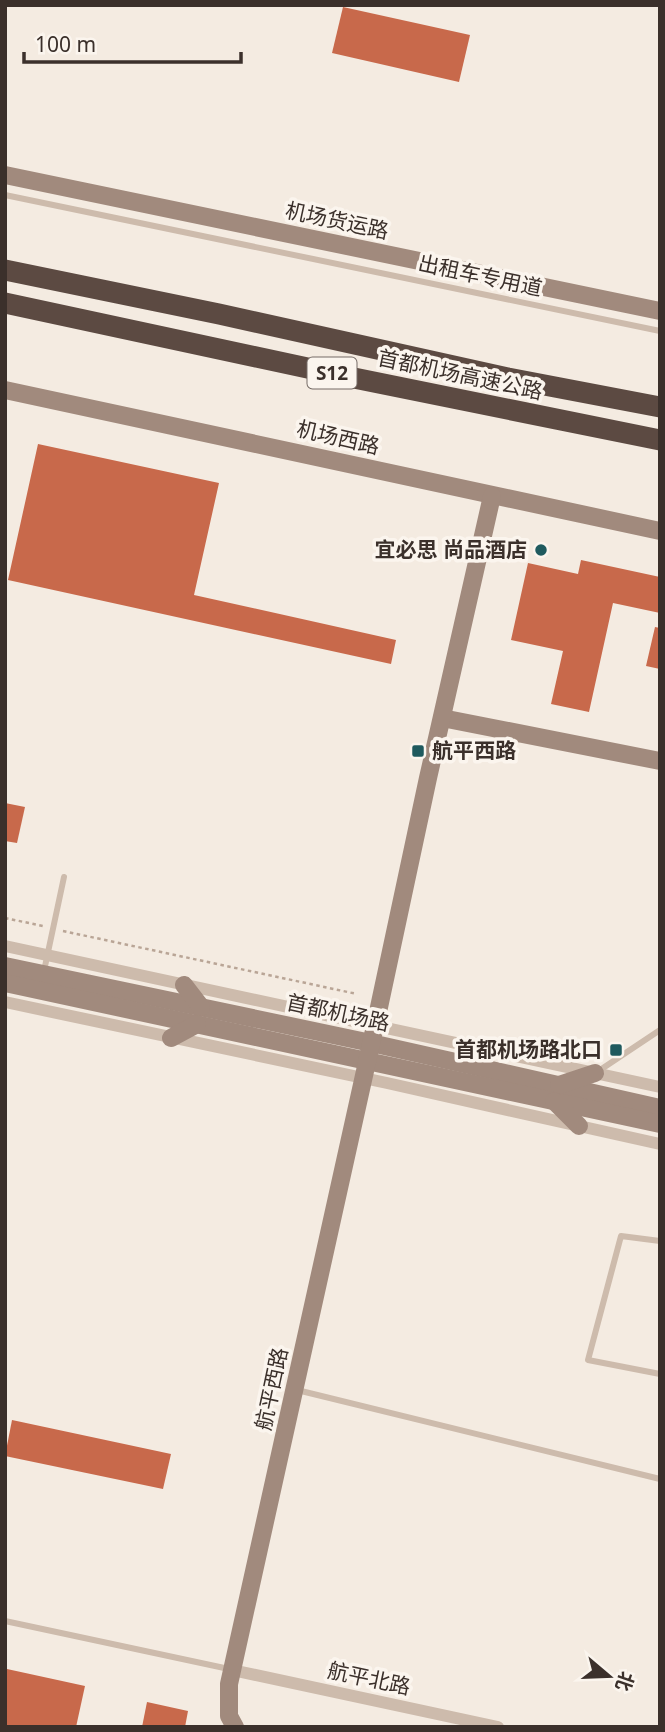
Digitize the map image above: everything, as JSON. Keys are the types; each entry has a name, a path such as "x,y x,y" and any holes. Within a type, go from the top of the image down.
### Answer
{"highway":[{"name":"首都机场高速公路","path":"5,270 508,378 660,407"},
{"name":"首都机场高速公路","path":"5,303 660,440"},
{"path":"594,428 660,453"}],"street":[{"name":"机场货运路","path":"5,175 660,312"},
{"name":"机场西路","path":"5,390 660,531"},
{"name":"航平西路","path":"235,1727 229,1716 229,1684 492,496"},
{"path":"442,718 660,761"},
{"name":"首都机场路","path":"5,946 184,985 371,1043 660,1124"},
{"name":"首都机场路","path":"5,966 42,982 199,1016 371,1043 595,1073 660,1087"},
{"name":"首都机场路","path":"5,983 42,982"},
{"path":"171,1038 199,1016 184,985"},
{"path":"5,1002 660,1144"},
{"path":"579,1126 556,1093 595,1073"},
{"name":"首都机场路","path":"556,1093 660,1108"},
{"name":"航平北路","path":"232,1670 498,1727"}],"lane":[{"name":"出租车专用道","path":"5,195 660,331"},
{"path":"42,982 64,877"},
{"path":"595,1073 660,1030"},
{"path":"660,1241 621,1236 588,1360 660,1374"},
{"path":"295,1390 660,1479"},
{"path":"5,1620 232,1670"}],"path":[{"path":"5,918 357,994"}],"building":[{"path":"343,7 470,35 459,82 332,53"},
{"path":"38,444 219,483 194,595 396,640 391,664 8,580"},
{"path":"581,560 660,577 660,613 613,603 589,712 551,704 563,651 511,640 528,563 578,574"},
{"path":"655,627 660,628 660,669 646,666"},
{"path":"5,803 25,807 17,843 5,841"},
{"path":"12,1420 171,1454 163,1489 5,1456"},
{"path":"7,1669 85,1686 76,1727 5,1727"},
{"path":"147,1702 188,1711 185,1727 142,1727"}],"place":[{"name":"宜必思 尚品酒店","path":"541,550"},
{"name":"航平西路","path":"418,751"},
{"name":"首都机场路北口","path":"616,1050"}]}
